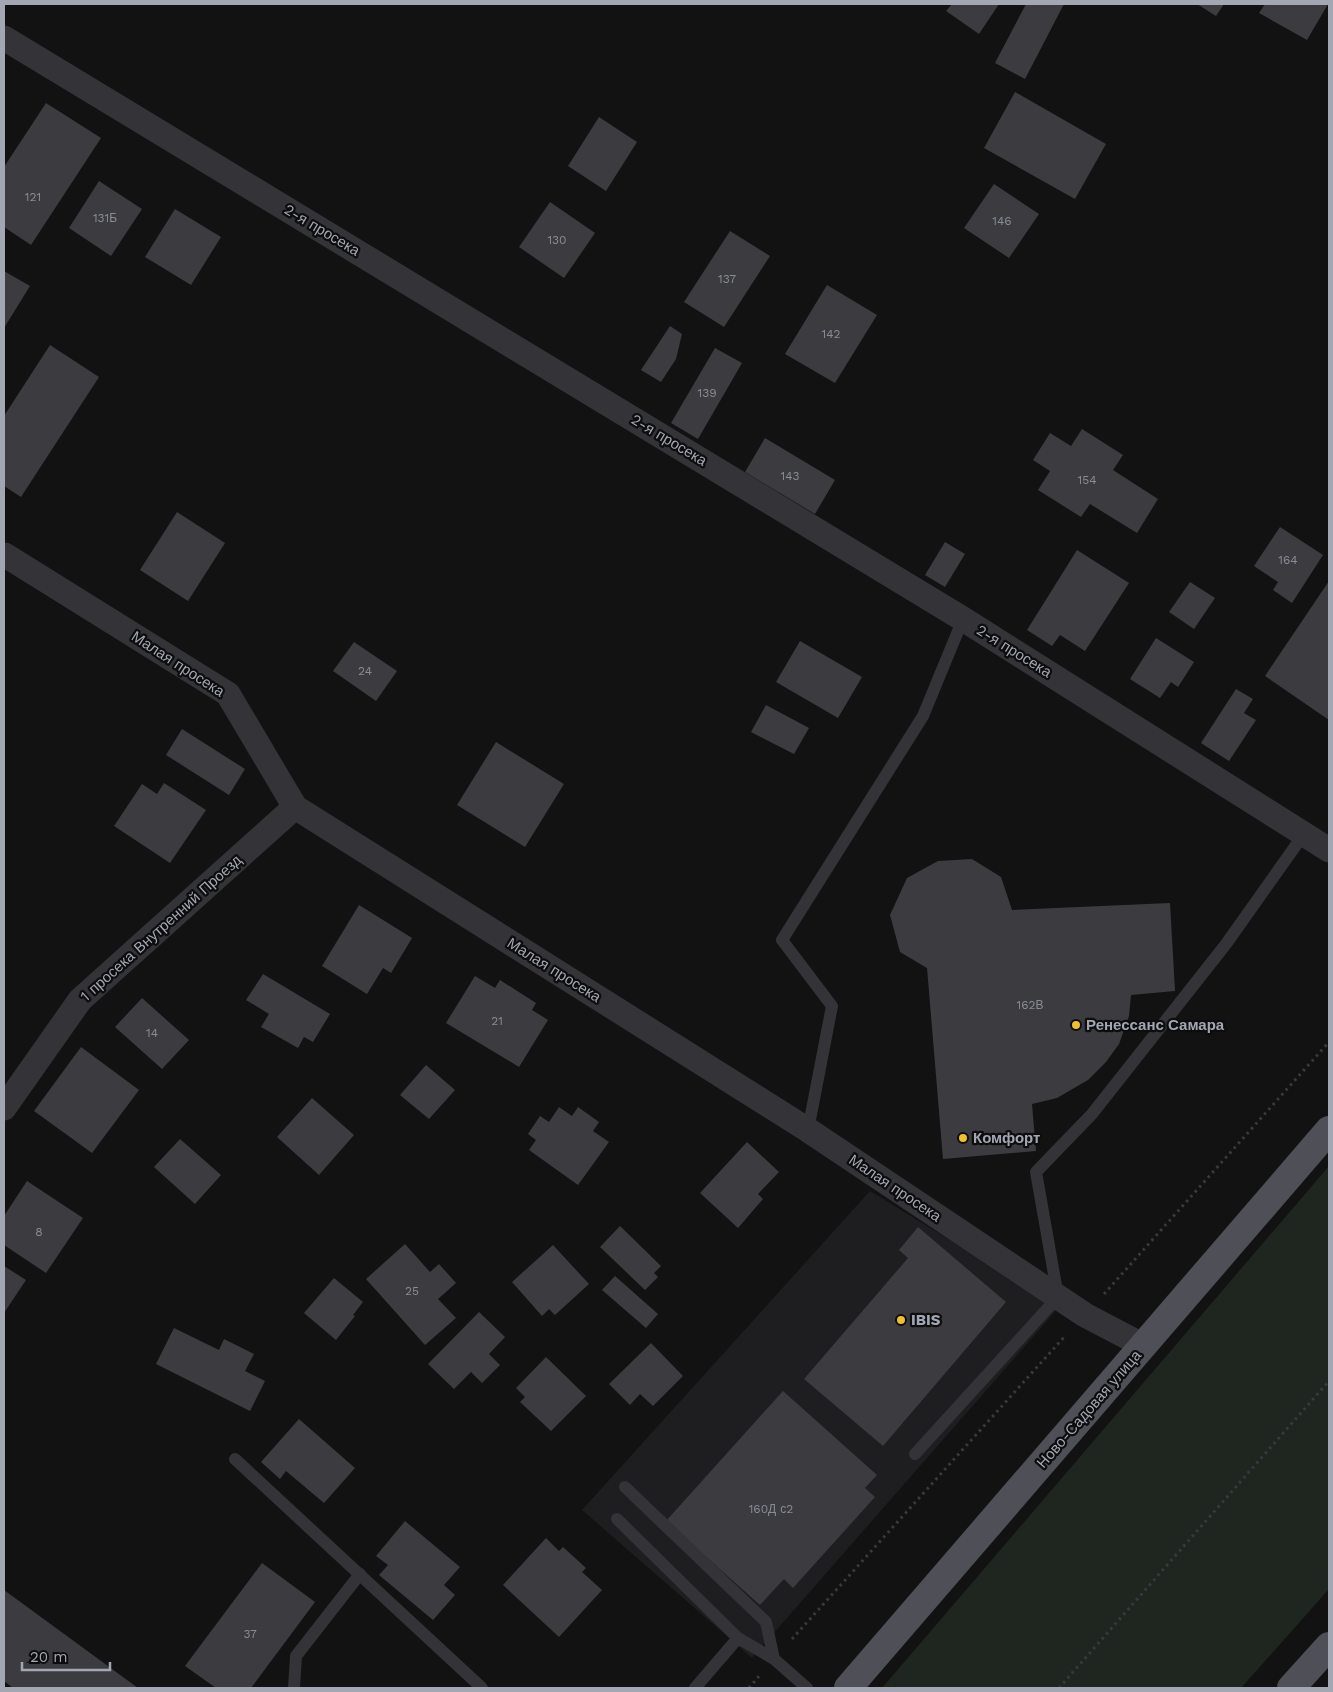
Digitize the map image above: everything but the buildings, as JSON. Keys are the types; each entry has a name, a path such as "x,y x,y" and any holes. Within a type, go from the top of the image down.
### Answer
{"main road":[{"name":"Ново-Садовая улица","path":"848,1688 1329,1130"},
{"path":"1291,1688 1329,1646"}],"street":[{"name":"2-я просека","path":"4,38 963,619 1329,850"},
{"name":"Малая просека","path":"5,555 228,694 295,807 808,1130 1058,1297 1144,1346"},
{"name":"1 просека Внутренний Проезд","path":"4,1108 80,1000 295,807"}],"lane":[{"path":"808,1130 832,1006 782,940 923,716 963,619"},
{"path":"915,1454 1058,1297 1036,1172 1092,1114 1226,944 1304,834"},
{"path":"235,1458 482,1688"},
{"path":"625,1487 766,1622 774,1658"},
{"path":"617,1519 738,1638 774,1658 807,1688"},
{"path":"294,1688 296,1656 360,1574"},
{"path":"695,1688 738,1638"}],"path":[{"path":"749,1688 1329,1042"},
{"path":"1058,1688 1329,1381"}],"shaded area":[{"path":"1329,1166 1329,1589 1241,1688 882,1688"},
{"path":"870,1191 1059,1307 752,1658 582,1510"}],"place":[{"name":"Ренессанс Самара","path":"1076,1025"},
{"name":"Комфорт","path":"963,1138"},
{"name":"IBIS","path":"901,1320"}]}
